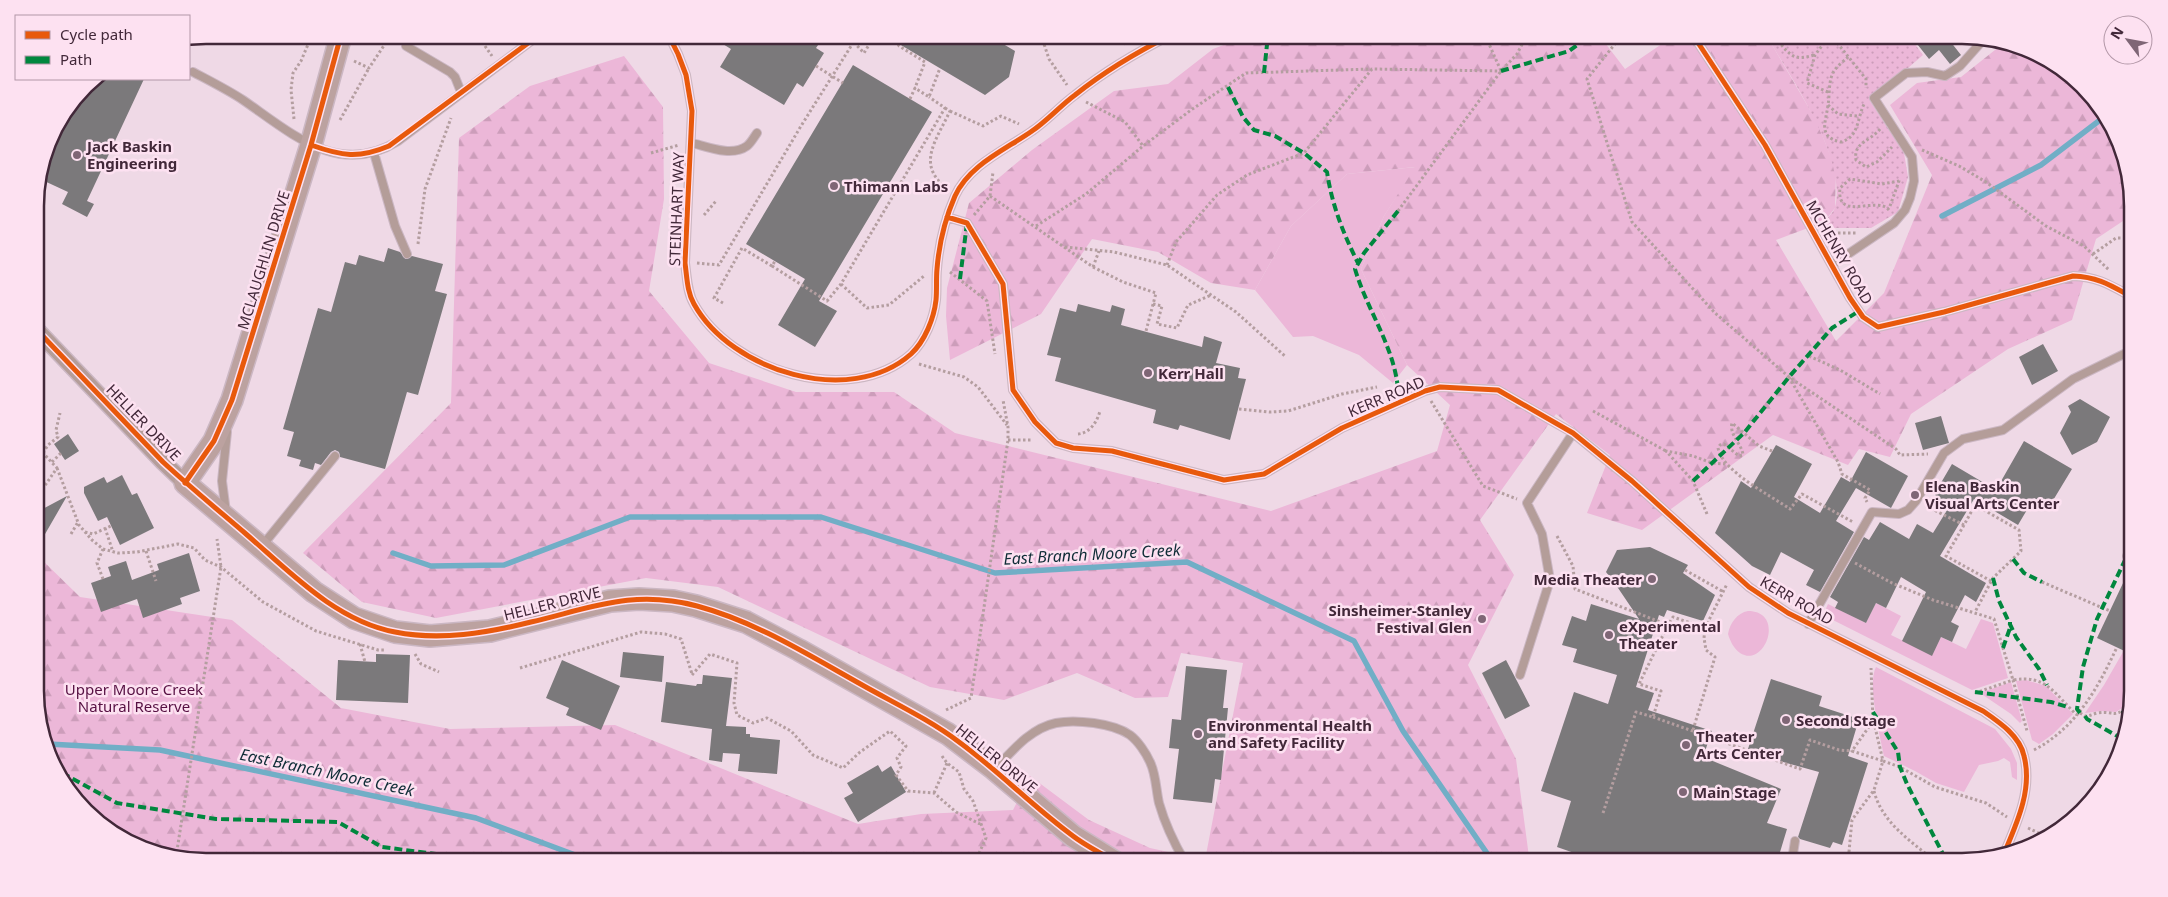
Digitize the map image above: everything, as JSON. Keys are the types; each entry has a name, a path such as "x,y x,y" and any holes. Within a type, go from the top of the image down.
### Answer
{"main road":[{"name":"MCLAUGHLIN DRIVE","path":"185,483 214,441 232,400 311,146 339,44"},
{"name":"HELLER DRIVE","path":"185,483 314,592 340,610 366,624 394,632 430,636 490,631 610,601 639,599 673,601 696,606 746,622 936,726 994,769 1073,836 1100,853"}],"street":[{"name":"HELLER DRIVE","path":"44,337 185,483"}],"lane":[{"path":"193,72 240,98 311,146 347,156 361,156 374,153 398,141 527,44"},
{"name":"STEINHART WAY","path":"673,44 686,75 692,111 685,263 688,287 694,303 713,328 748,355 795,375 818,380 844,381 869,377 911,354 920,344 931,323 936,300 940,244 947,216 964,182 978,167 1034,130 1074,96 1138,51 1152,44"},
{"name":"MCHENRY ROAD","path":"1699,44 1747,116 1859,311 1863,317 1878,327 1944,312 2073,276 2091,277 2106,282 2124,292"},
{"path":"1832,265 1894,223 1905,210 1910,198 1914,181 1912,157 1874,98 1906,73 1927,72 1945,76 1960,66 1979,45"},
{"path":"406,46 450,72 461,92"},
{"path":"692,143 720,150 734,151 746,146 758,133"},
{"path":"374,153 395,226 407,254"},
{"path":"947,216 967,223"},
{"name":"KERR ROAD","path":"967,223 1004,284 1013,390 1035,422 1056,443 1073,448 1112,451 1224,480 1264,474 1342,428 1425,390 1440,387 1498,390 1573,433 1632,481 1761,596 1808,624 1983,711 1999,722 2013,735 2024,754 2026,774 2023,800 2017,823 2007,847"},
{"path":"1808,624 1872,512 1899,514 1908,510 1944,453 1963,439 2003,430 2073,379 2124,354"},
{"path":"226,517 223,471 232,400"},
{"path":"1520,675 1550,580 1542,534 1527,503 1573,433"},
{"path":"261,548 335,456"},
{"path":"994,769 1032,734 1055,723 1084,722 1110,727 1130,735 1151,763 1160,804 1171,838 1180,853"},
{"path":"1792,853 1796,841"}],"path":[{"path":"294,125 291,90 293,74 308,44"},
{"path":"336,124 385,44"},
{"path":"694,263 719,265 853,44"},
{"path":"855,44 864,54 870,44"},
{"path":"898,44 925,62 910,99"},
{"path":"1044,44 1049,59 1074,96 1125,122 1143,146"},
{"path":"1126,44 1138,51"},
{"path":"1489,44 1501,71"},
{"path":"1398,211 1501,71 1517,54 1522,44"},
{"path":"1615,44 1586,79 1632,222 1714,313 1789,377 1896,449 1900,455 1944,453"},
{"path":"1781,44 1790,55 1803,58 1814,55"},
{"path":"1823,44 1814,55 1807,82 1828,92"},
{"path":"1837,44 1848,57 1866,79 1866,97 1858,116 1857,128 1853,135 1847,140 1835,141 1828,136 1824,129 1828,92 1834,70 1848,57"},
{"path":"485,46 492,56"},
{"path":"350,59 369,68"},
{"path":"816,66 843,82"},
{"path":"929,97 940,68"},
{"path":"1036,226 1086,194 1143,146 1191,110 1246,74 1372,69 1501,71"},
{"path":"1167,265 1176,242 1217,195 1247,175 1304,154 1372,69"},
{"path":"914,88 950,111 982,126 1001,116 1034,130"},
{"path":"1828,105 1838,114 1858,116"},
{"path":"723,303 714,298 742,248 827,301 841,284 945,108"},
{"path":"417,246 425,189 454,111"},
{"path":"950,111 931,150 930,162 931,171 938,182 956,195"},
{"path":"1887,120 1875,136 1861,143 1857,148 1856,160 1866,167 1872,166 1892,147 1897,146"},
{"path":"651,153 681,144"},
{"path":"1920,149 1959,166 1986,182 2046,226 2084,246 2112,274"},
{"path":"967,223 990,196 996,154"},
{"path":"1890,215 1889,209 1899,181 1898,172"},
{"path":"1889,209 1878,204 1856,207 1848,206 1842,202 1839,195 1840,188 1850,179 1882,184 1899,181"},
{"path":"990,196 1093,267 1123,282 1156,293 1146,331"},
{"path":"704,215 716,201"},
{"path":"1824,229 1830,234 1847,231 1858,233"},
{"path":"2093,254 2116,238 2124,238"},
{"path":"1065,248 1114,252 1167,265 1236,312 1286,357"},
{"path":"1093,267 1099,251"},
{"path":"772,266 775,261"},
{"path":"945,268 987,301"},
{"path":"841,284 867,308 889,304 928,272"},
{"path":"1153,304 1162,306 1157,324 1177,328 1188,305 1212,295"},
{"path":"1809,356 1840,370 1880,394"},
{"path":"919,364 964,378 978,387 1008,427"},
{"path":"1789,377 1838,462 1842,474 1870,490 1865,498 1872,512"},
{"path":"1239,409 1270,412 1288,411 1342,394 1377,387"},
{"path":"957,705 971,698 1008,440 1008,427 1002,394"},
{"path":"1428,396 1483,486 1527,503"},
{"path":"1083,434 1091,428 1100,411"},
{"path":"1593,411 1666,451 1693,456 1712,463 1725,464"},
{"path":"44,451 48,445 58,438 56,430 60,413"},
{"path":"1772,451 1759,446 1732,423 1731,429 1743,453 1741,457 1728,446 1720,445 1718,448 1719,456 1725,464 1790,509 1802,494 1862,527"},
{"path":"1008,440 1031,440"},
{"path":"1666,451 1693,481 1707,514"},
{"path":"52,462 61,453"},
{"path":"44,454 56,468 84,532 103,549 113,552 146,550 178,544 194,548 205,560 221,567 263,602 316,630 378,650 386,650"},
{"path":"44,486 56,468"},
{"path":"1916,500 1964,525"},
{"path":"1975,612 1991,581 2021,551 2019,530 1975,505 1946,556 1991,581"},
{"path":"1831,518 1834,511"},
{"path":"70,534 78,522"},
{"path":"84,532 93,534 111,526"},
{"path":"105,528 113,552"},
{"path":"1556,535 1573,566 1575,589 1668,625"},
{"path":"177,850 221,567 217,539"},
{"path":"103,549 97,563 103,579"},
{"path":"146,550 156,581"},
{"path":"1845,557 1873,574 1933,600 1994,619 2028,734"},
{"path":"1685,570 1722,592"},
{"path":"1693,730 1715,657 1706,650 1705,628 1733,573"},
{"path":"2042,582 2110,611"},
{"path":"1652,717 1661,692 1639,684 1668,625 1673,617 1705,628"},
{"path":"520,668 642,632 666,634 681,639 692,674 710,654 737,663 734,703 737,715 753,723 768,718 791,731 813,755 843,768 860,752 890,731 906,746 897,758 901,767 896,776 908,792 934,793 956,812 980,824"},
{"path":"360,643 365,662"},
{"path":"2031,742 2034,750 2052,740 2079,714 2106,671 2117,647"},
{"path":"414,652 421,664 439,672"},
{"path":"1852,751 1874,721 1871,667"},
{"path":"1974,694 2013,680 2032,679 2048,685 2079,714 2084,716 2098,713 2113,715 2123,711"},
{"path":"1603,813 1636,712 1693,730 1800,769 1810,740 1839,750 1852,751 1900,767 1935,787 1986,803 2009,819"},
{"path":"1849,853 1852,820 1874,790 1883,761 1875,727"},
{"path":"938,748 947,763 959,772 964,789 973,801 986,838 979,853"},
{"path":"934,793 947,763"},
{"path":"1874,790 1877,804 1891,825 1925,853"},
{"path":"2028,828 2040,834"}],"green space":[{"path":"1226,44 1606,44 1625,69 1662,44 1772,44 1817,122 1836,170 1835,208 1824,222 1776,240 1836,341 1884,293 1932,175 1890,105 1917,83 1961,77 1998,48 2014,52 2043,65 2077,91 2091,107 2103,125 2119,164 2123,185 2124,220 2096,239 2072,320 2008,349 1911,414 1890,457 1859,449 1848,465 1773,435 1642,530 1587,513 1610,455 1556,414 1480,520 1514,575 1468,665 1516,759 1528,853 1206,853 1243,663 1181,653 1168,697 1135,698 1077,673 1004,700 930,687 718,587 646,578 436,618 362,602 303,553 451,403 459,138 530,86 624,56 663,107 664,199 649,291 709,363 796,392 894,392 955,433 1271,511 1437,451 1450,405 1407,365 1361,269 1384,216 1415,167 1347,174 1291,226 1255,290 1211,283 1158,252 1092,239 1041,314 950,360 946,316 947,288 969,203 1032,150 1114,91 1168,84 1213,49"},
{"path":"1772,44 1915,44 1923,55 1870,101 1904,153 1908,177 1898,212 1871,228 1831,228 1824,222 1835,207 1837,188 1826,145 1805,100"},
{"path":"1416,167 1384,216 1361,269 1407,365 1393,383 1359,355 1313,336 1293,337 1255,290 1291,226 1347,174"},
{"name":"Upper Moore Creek Natural Reserve","path":"44,562 80,597 232,620 341,708 450,729 615,725 858,824 921,814 1013,810 1030,776 1089,820 1150,848 1173,853 195,853 154,845 134,837 116,826 84,798 60,763 52,743 44,702"},
{"path":"1876,603 1901,616 1891,635 1932,655 1941,637 1966,649 1981,619 1993,623 2008,678 1972,690 1823,615 1828,604 1866,623"},
{"path":"1748,611 1760,613 1766,620 1769,629 1764,647 1757,653 1749,656 1740,653 1736,649 1728,634 1730,626 1735,619"},
{"path":"2124,652 2123,707 2116,712 2085,713"},
{"path":"1876,667 1995,729 2011,749 2017,763 2017,780 2012,777 2010,762 2004,758 1979,765 1964,792 1936,783 1884,756 1877,724 1874,697 1873,685"},
{"path":"2026,680 2046,686 2073,714 2053,734 2039,744 2032,740 2016,681"},
{"path":"2011,682 2022,721 2020,723 2011,714 1980,693"}],"building":[{"path":"723,44 819,44 816,48 824,53 803,87 797,83 784,105 720,67 731,49"},
{"path":"899,44 1003,44 1015,51 1009,77 985,95"},
{"path":"1917,44 1952,44 1961,55 1950,64 1939,50 1929,59"},
{"name":"Thimann Labs","path":"853,65 932,112 819,301 837,311 815,347 778,325 805,279 746,244"},
{"name":"Jack Baskin Engineering","path":"104,80 144,80 87,201 94,204 87,217 62,204 68,192 46,182 56,144 65,125 77,107"},
{"path":"388,248 400,252 406,259 412,256 443,264 435,291 447,294 418,395 407,392 385,469 340,457 339,452 335,450 331,452 321,465 315,463 313,470 299,466 301,460 287,456 294,432 283,429 318,308 331,312 345,262 356,265 359,255 384,262"},
{"name":"Kerr Hall","path":"1078,304 1110,312 1112,305 1125,309 1121,325 1202,347 1204,336 1222,342 1216,363 1240,368 1238,378 1246,379 1230,440 1180,425 1178,430 1153,423 1156,410 1055,381 1061,358 1047,355 1060,308 1076,312"},
{"path":"2043,344 2058,371 2032,385 2019,357"},
{"path":"2080,399 2110,417 2097,442 2072,455 2060,433 2071,412 2068,406"},
{"path":"1941,416 1949,443 1923,450 1915,423"},
{"path":"68,434 79,451 65,460 54,444"},
{"path":"2024,441 2072,469 2049,507 2034,498 2018,525 1974,499 1940,556 1986,583 1976,602 1965,595 1951,622 1959,626 1952,642 1941,637 1932,656 1902,641 1926,592 1901,577 1886,608 1876,603 1866,623 1835,608 1838,602 1830,597 1864,537 1869,540 1880,522 1909,539 1917,524 1933,533 1949,507 1937,500 1935,493 1952,464 1996,490"},
{"path":"1776,445 1812,464 1794,497 1820,513 1841,477 1850,482 1866,452 1908,476 1891,508 1856,488 1836,521 1854,532 1820,592 1806,585 1814,570 1781,552 1770,575 1752,566 1715,533 1741,481 1751,488"},
{"path":"122,475 132,495 137,493 154,528 120,545 107,517 98,521 84,493 84,487 104,477 107,483"},
{"path":"67,496 44,536 44,508"},
{"path":"1650,547 1688,565 1683,573 1715,595 1703,621 1667,610 1664,617 1659,615 1636,687 1654,693 1648,710 1712,731 1703,757 1781,789 1767,823 1787,829 1780,853 1574,853 1557,847 1571,801 1541,791 1574,692 1608,704 1617,675 1573,662 1577,649 1562,645 1572,616 1586,621 1591,604 1639,619 1606,572 1617,550"},
{"path":"189,553 200,591 180,598 182,604 143,618 137,599 101,612 91,583 111,576 108,567 126,561 132,580 159,570 157,564"},
{"path":"2124,581 2124,651 2097,638"},
{"path":"623,652 664,656 662,682 620,677"},
{"path":"376,654 410,655 408,703 336,700 338,660 376,662"},
{"path":"562,660 620,686 601,730 566,715 569,708 546,698"},
{"path":"1506,660 1530,706 1505,719 1482,673"},
{"name":"Environmental Health and Safety Facility","path":"1186,666 1227,670 1223,708 1228,708 1221,780 1215,779 1212,803 1173,799 1179,749 1169,748 1172,719 1181,720"},
{"path":"703,675 732,678 726,726 746,727 746,734 750,734 750,737 780,740 777,774 738,771 740,754 723,753 722,762 709,760 712,729 661,722 666,682 696,686 697,684 702,684"},
{"path":"1771,679 1822,696 1819,706 1859,719 1848,756 1868,763 1842,845 1833,842 1830,848 1798,837 1819,772 1747,752"},
{"path":"878,765 882,772 891,766 906,792 858,822 844,798 853,793 847,783"}],"waterway":[{"path":"1942,216 2041,165 2100,120"},
{"name":"East Branch Moore Creek","path":"393,553 431,566 504,565 630,517 821,517 995,573 1187,562 1354,641 1403,731 1487,853"},
{"name":"East Branch Moore Creek","path":"52,744 160,750 476,818 570,853"}],"marked path":[{"path":"1264,73 1267,44"},
{"path":"1501,71 1569,51 1579,44"},
{"path":"1228,87 1243,117 1254,130 1275,136 1304,153 1327,172 1339,219 1358,263"},
{"path":"1398,211 1364,253 1355,269 1386,343 1398,389"},
{"path":"960,279 967,223"},
{"path":"1693,481 1744,433 1832,328 1859,311"},
{"path":"2013,559 2024,573 2042,582"},
{"path":"2080,713 2077,709 2083,667 2097,619 2124,562"},
{"path":"1993,578 1999,601 2016,637 2039,669 2047,685"},
{"path":"2003,648 2010,628 2010,622"},
{"path":"1975,692 2051,702 2068,707"},
{"path":"1873,712 1898,752 1900,767 1907,784 1942,853"},
{"path":"2085,716 2118,736"},
{"path":"68,776 117,803 216,819 338,822 382,847 428,853"}],"cycle path":[{"path":"185,483 214,441 232,400 311,145 339,44"},
{"path":"311,145 341,154 368,153 389,146 527,44"},
{"path":"673,44 686,75 692,111 685,263 690,294 694,304 711,328 735,348 763,364 794,374 825,380 857,378 886,370 916,349 931,322 935,307 941,241 951,205 961,185 978,167 1038,127 1069,99 1110,70 1154,44"},
{"path":"1699,44 1765,145 1850,298 1863,317 1878,327 1944,312 2073,276 2097,280 2124,293"},
{"path":"947,217 967,223 1003,284 1013,390 1035,422 1056,443 1073,448 1112,451 1224,480 1264,474 1342,428 1425,391 1440,387 1498,390 1573,433 1632,481 1749,587 1788,613 1983,711 2008,730 2022,749 2026,769 2026,782 2022,807 2007,847"},
{"path":"44,337 163,462 297,579 334,606 353,617 373,626 395,632 412,635 446,636 498,629 612,602 652,599 697,606 762,630 936,726 974,753 1058,825 1100,853"}],"place":[{"name":"Jack Baskin Engineering","path":"77,155"},
{"name":"Thimann Labs","path":"834,186"},
{"name":"Kerr Hall","path":"1148,373"},
{"name":"Elena Baskin Visual Arts Center","path":"1915,495"},
{"name":"Media Theater","path":"1652,579"},
{"name":"Sinsheimer-Stanley Festival Glen","path":"1482,619"},
{"name":"eXperimental Theater","path":"1609,635"},
{"name":"Second Stage","path":"1786,720"},
{"name":"Environmental Health and Safety Facility","path":"1198,734"},
{"name":"Theater Arts Center","path":"1686,745"},
{"name":"Main Stage","path":"1683,792"}]}
